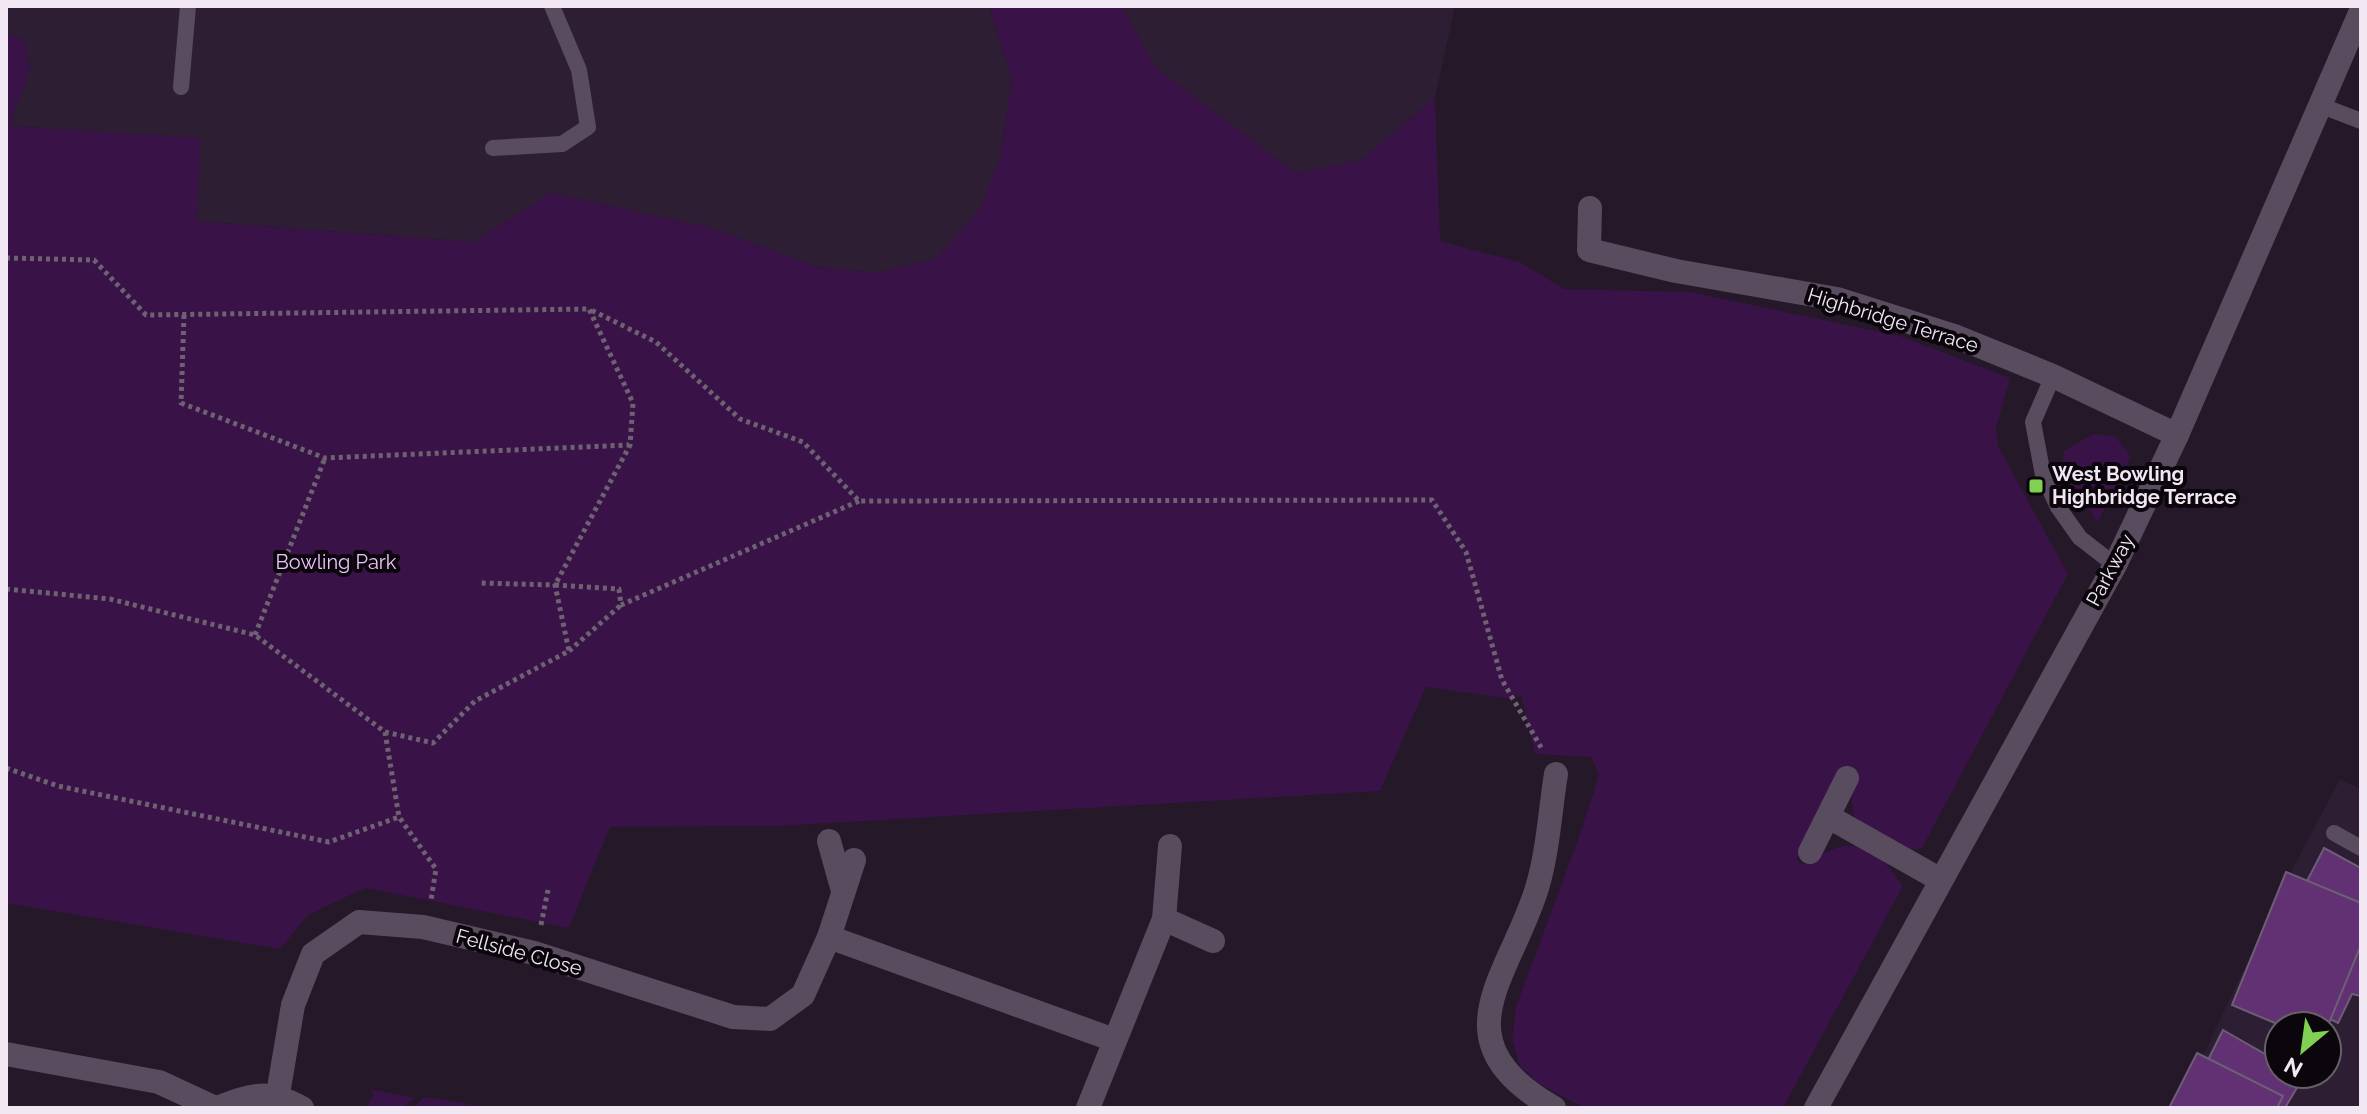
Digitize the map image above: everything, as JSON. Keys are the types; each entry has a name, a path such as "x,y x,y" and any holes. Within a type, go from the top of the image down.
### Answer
{"street":[{"name":"Parkway","path":"1816,1108 1939,879 2115,565 2177,435 2361,11"},
{"name":"Highbridge Terrace","path":"1590,208 1589,250 1676,271 1837,299 1957,337 2053,376 2177,435"},
{"path":"1554,1108 1504,1070 1486,1025 1499,973 1537,888 1556,774"},
{"path":"1810,852 1847,778"},
{"path":"1829,817 1939,879"},
{"path":"829,841 843,891"},
{"path":"1088,1108 1164,919 1170,846"},
{"name":"Fellside Close","path":"278,1094 293,1005 313,954 359,922 423,927 534,953 733,1017 770,1019 803,995 829,937 854,860"},
{"path":"1164,919 1213,941"},
{"path":"829,937 1114,1040"},
{"path":"6,1054 159,1082 216,1108 249,1095 278,1094 302,1108"}],"lane":[{"path":"181,87 188,6"},
{"path":"493,148 562,144 588,127 579,70 552,6"},
{"path":"2322,106 2361,121"},
{"path":"2053,376 2033,422 2043,475 2058,507 2080,538 2115,565"},
{"path":"2334,833 2361,848"}],"path":[{"path":"6,258 94,260 146,315 589,309 656,342 740,419 803,442 859,501"},
{"path":"569,651 555,585 630,445 633,403 589,309"},
{"path":"184,315 181,403 325,458 630,445"},
{"path":"255,635 325,458"},
{"path":"6,589 110,599 255,635 385,732 433,743 475,701 569,651 621,605 859,501 1432,500 1466,552 1502,680 1556,774"},
{"path":"480,583 619,589 621,605"},
{"path":"385,732 399,817 436,869"},
{"path":"6,768 58,786 329,842 399,817"}],"shaded area":[{"path":"6,6 989,6 1012,81 1000,158 980,210 937,258 877,273 818,267 712,228 551,193 474,242 196,221 200,138 9,126 30,69 25,41 6,33"},
{"path":"1121,6 1455,6 1435,98 1360,161 1296,173 1156,68"},
{"path":"2340,779 2361,789 2361,1108 2178,1108 2284,885"}],"green space":[{"name":"Bowling Park","path":"989,6 1121,6 1156,68 1296,173 1360,161 1435,98 1440,241 1520,262 1564,289 1690,292 1900,336 2010,378 1996,428 1998,446 2068,574 1922,848 1902,851 1854,818 1851,796 1820,813 1796,860 1803,865 1834,849 1859,846 1880,858 1903,886 1783,1108 1584,1108 1538,1083 1520,1066 1512,1038 1516,1007 1599,774 1591,757 1535,754 1521,695 1512,699 1426,687 1380,791 778,826 610,827 569,928 365,888 308,915 280,949 6,903 6,33 25,41 30,69 9,126 201,138 196,221 474,242 551,193 712,228 818,267 877,273 937,258 980,209 1000,158 1012,81"},
{"path":"2093,434 2115,436 2131,457 2098,522 2062,467 2064,451"},
{"path":"371,1089 414,1098 403,1108 366,1108 373,1096"},
{"path":"424,1097 477,1105 413,1108"}],"building":[{"path":"2324,848 2361,868 2361,996 2352,994 2343,1013 2343,1010 2312,1010 2255,982"},
{"path":"2286,872 2361,903 2361,945 2334,1010 2263,1010 2263,1018 2232,1005"},
{"path":"2223,1030 2263,1053 2263,1090 2296,1090 2286,1106 2290,1108 2184,1108"},
{"path":"2197,1053 2263,1086 2263,1090 2283,1096 2277,1108 2169,1108"}],"place":[{"name":"West Bowling Highbridge Terrace","path":"2036,486"}]}
